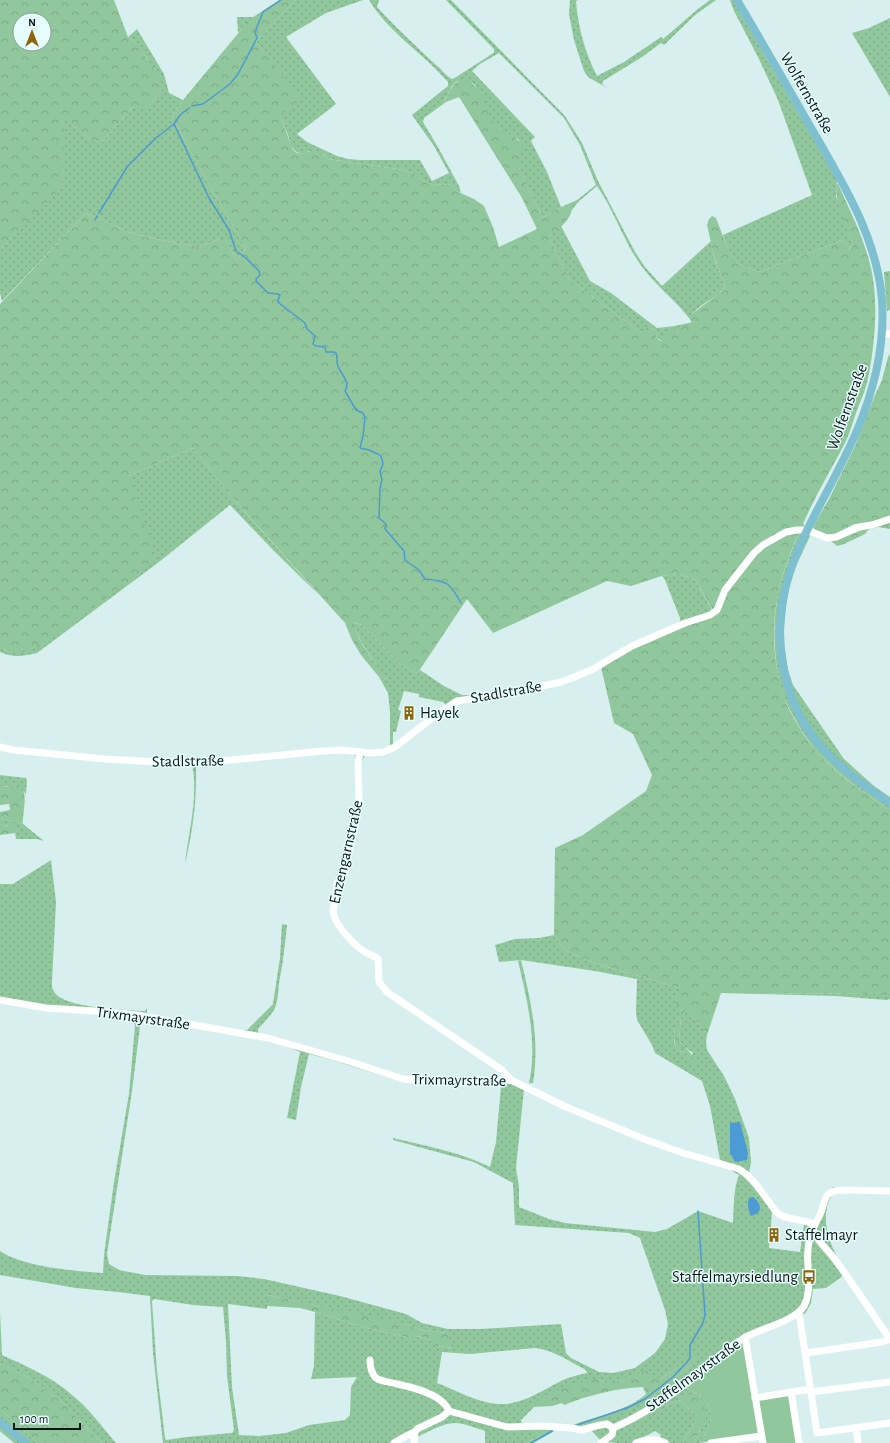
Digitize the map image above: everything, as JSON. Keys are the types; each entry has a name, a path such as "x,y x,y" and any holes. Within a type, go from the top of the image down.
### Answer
{"main road":[{"name":"Wolfernstraße","path":"738,0 834,168 869,239 878,271 886,334 881,345 875,377 858,429 806,530 792,564 780,611 780,647 789,690 803,720 821,747 843,770 890,803"},
{"path":"0,1422 26,1443"}],"street":[{"path":"806,530 827,538 836,537 859,527 872,525 890,519"},
{"name":"Stadlstraße","path":"0,747 14,750 105,759 176,762 231,760 323,751 379,752 391,749 457,701 509,693 561,682 581,675 640,642 690,621 710,615 716,610 726,590 759,548 786,532 806,530"},
{"name":"Enzengarnstraße","path":"360,752 358,765 360,794 358,811 345,872 337,883 333,913 334,918 361,950 378,959 380,964 379,980 387,992 502,1070 511,1080"},
{"name":"Trixmayrstraße","path":"0,1000 46,1008 137,1015 254,1035 280,1041 403,1079 458,1083 511,1080 564,1106 638,1136 680,1152 739,1169 753,1181 779,1215 786,1218 806,1220 814,1227"},
{"path":"890,1191 841,1190 832,1192 827,1196 810,1237 807,1263 809,1291 803,1306 798,1313 806,1353 817,1433 890,1423"},
{"path":"806,1353 882,1342 890,1339 832,1256 814,1234 814,1227"},
{"path":"809,1247 812,1243 821,1243"},
{"name":"Staffelmayrstraße","path":"613,1428 624,1424 667,1397 730,1346 745,1337 798,1313"},
{"path":"711,1443 762,1440 745,1337"},
{"path":"370,1360 370,1367 376,1377 422,1391 438,1399 447,1407 449,1411 507,1427 543,1426 581,1430 600,1425 611,1425 613,1428 612,1435 601,1443"},
{"path":"755,1398 791,1392 890,1382"},
{"path":"791,1392 799,1443"},
{"path":"394,1443 415,1432 424,1425 447,1414 449,1411"},
{"path":"856,1428 858,1443"},
{"path":"414,1443 415,1432"},
{"path":"636,1443 653,1439 665,1443"}],"green space":[{"path":"0,0 114,0 128,37 134,41 159,75 163,88 150,105 144,110 133,107 102,142 92,141 65,119 62,184 37,214 0,250"},
{"path":"279,0 296,0 256,42 302,99 280,115 294,151 302,153 314,150 323,154 328,159 404,170 415,174 423,181 433,185 451,185 456,191 474,199 484,206 493,227 499,247 537,229 522,198 459,97 444,102 455,84 462,79 467,78 473,85 480,89 485,108 493,121 501,130 513,135 523,146 517,164 543,218 553,211 569,205 572,206 572,211 567,220 549,237 570,280 639,331 643,332 647,328 651,328 658,332 656,337 662,341 665,334 670,331 693,324 689,318 692,314 725,287 714,256 707,225 712,216 716,218 728,249 739,264 759,272 843,240 850,249 853,245 837,198 836,190 838,184 862,239 872,273 875,298 873,349 867,383 845,443 818,493 791,551 784,570 775,612 774,638 778,676 787,706 808,740 816,751 841,775 890,810 890,994 721,993 707,1035 695,1019 686,1011 681,1018 679,1040 692,1055 695,1063 691,1063 686,1053 677,1050 674,1039 677,1018 682,1008 676,1003 680,988 597,964 564,950 554,935 555,848 583,835 646,791 652,775 633,734 614,723 601,667 713,611 695,579 678,574 662,576 631,586 607,581 493,633 467,599 417,674 400,664 362,625 353,622 363,645 388,679 379,677 361,655 352,640 345,623 235,501 193,448 129,476 157,560 50,640 21,653 6,650 0,647 0,304 86,213 128,232 161,240 199,247 220,239 226,239 237,260 246,248 195,160 172,116 183,100 250,19"},
{"path":"296,0 363,0 326,13 286,37 336,104 297,134 307,142 337,156 348,159 420,160 432,181 449,173 434,146 412,115 448,86 448,82 386,23 369,0 379,0 377,7 384,15 446,75 453,79 494,53 494,49 446,0 451,0 565,116 582,143 598,181 635,252 645,267 662,286 711,241 714,257 725,287 717,295 697,309 689,318 651,278 640,264 628,245 597,186 578,202 572,210 572,207 569,205 553,211 543,218 517,164 519,140 502,131 493,122 485,108 483,96 480,90 471,81 457,81 452,86 444,101 446,102 424,118 423,122 459,186 461,193 456,191 451,185 433,185 423,181 415,174 404,170 328,159 324,154 309,151 303,154 295,151 290,144 280,115 301,99 256,42","holes":["499,53 564,118 580,145 596,185 577,200 561,207 547,172 531,141 535,137 472,71 480,64"]},
{"path":"570,0 578,0 576,1 580,30 589,58 597,76 624,62 661,37 663,39 710,0 716,0 695,15 664,45 661,43 642,57 603,81 602,84 607,88 588,77 584,71 574,40 569,14"},
{"path":"730,0 733,0 837,180 836,196 853,245 849,249 843,240 759,272 739,264 728,249 723,235 812,195 778,100"},
{"path":"237,17 253,17 238,33"},
{"path":"890,18 890,97 852,33 869,28"},
{"path":"137,29 164,74 169,93 183,100 172,116 195,160 246,248 237,260 225,239 220,239 199,247 161,240 128,232 86,213 2,301 0,293 0,250 62,184 64,118 92,141 102,142 133,107 150,105 163,88 147,58 134,41 128,37"},
{"path":"561,226 590,281 611,293 657,328 693,322 694,324 662,341 656,337 658,332 651,328 643,332 639,331 570,280 549,237"},
{"path":"890,271 890,310 887,311 884,272"},
{"path":"890,354 890,517 861,524 854,524 835,534 827,535 815,531 813,527 829,499 855,446 882,380"},
{"path":"193,448 235,501 320,596 230,505 159,562 37,653 18,656 0,652 0,647 6,650 129,476"},
{"path":"890,520 890,529 878,527 868,530 865,534 837,546 831,541"},
{"path":"803,523 810,536 790,583 783,636 788,670 793,685 844,759 874,786 890,797 890,810 851,783 816,751 796,721 782,691 775,652 775,611 784,570"},
{"path":"678,574 695,579 713,612 571,681 446,705 443,702 419,697 419,694 404,691 398,710 401,711 396,732 393,732 393,746 365,756 362,761 358,783 356,813 357,758 353,753 344,752 196,765 194,815 185,864 194,802 194,777 192,765 105,756 176,760 377,750 390,746 390,711 388,693 379,677 387,679 359,638 352,622 362,625 400,664 417,674 420,670 444,686 462,695 502,692 569,677 678,623 680,618 662,576"},
{"path":"0,775 26,778 26,794 18,788 0,786"},
{"path":"0,786 18,788 24,792 25,800 23,824 0,818 0,812 10,810 9,804 0,805"},
{"path":"0,818 23,824 44,841 37,839 16,839 15,833 17,830 9,825 0,826"},
{"path":"0,826 16,826 17,830 15,833 0,835"},
{"path":"51,860 56,902 52,984 54,992 61,998 70,1002 94,1007 140,1011 145,1011 147,1008 147,1013 167,1018 240,1031 247,1030 273,1004 280,958 282,924 287,925 278,997 274,1010 258,1029 258,1037 429,1084 399,1081 309,1054 301,1087 296,1120 287,1118 300,1052 261,1040 141,1018 132,1091 107,1254 109,1264 119,1270 145,1275 237,1276 264,1279 340,1296 406,1314 422,1323 448,1329 480,1329 561,1324 566,1353 571,1358 599,1372 613,1373 635,1368 655,1353 665,1339 668,1324 665,1310 640,1238 629,1233 515,1225 513,1183 474,1162 393,1140 393,1138 443,1150 467,1157 490,1167 496,1142 501,1087 494,1083 508,1082 524,1089 516,1168 519,1187 519,1207 549,1219 565,1223 655,1232 667,1229 698,1211 733,1223 735,1193 739,1175 720,1160 710,1106 702,1081 655,1053 637,1020 637,979 521,960 499,962 495,945 515,939 539,938 554,935 564,950 597,964 680,988 682,1008 677,1019 674,1032 674,1042 677,1050 686,1053 689,1058 693,1053 683,1046 679,1040 681,1018 686,1011 695,1019 707,1035 707,1050 724,1076 735,1099 749,1138 751,1162 749,1173 772,1212 769,1248 800,1252 804,1224 815,1220 828,1192 833,1187 854,1188 889,1194 837,1193 832,1195 826,1215 826,1225 828,1235 836,1255 847,1273 826,1288 813,1289 811,1303 805,1314 798,1311 732,1342 720,1351 684,1387 698,1394 704,1400 711,1412 710,1424 699,1443 694,1443 701,1428 706,1423 687,1393 660,1410 679,1400 698,1417 682,1443 670,1443 660,1437 661,1435 655,1431 633,1443 603,1443 591,1430 571,1426 578,1423 579,1426 623,1411 653,1397 694,1362 682,1364 660,1379 630,1376 620,1382 604,1382 598,1379 531,1403 534,1407 521,1420 522,1426 515,1426 446,1412 398,1443 163,1443 153,1353 150,1296 76,1288 0,1275 0,1251 22,1261 35,1264 103,1273 114,1182 129,1094 135,1026 133,1018 0,1002 0,884 13,884","holes":["267,1295 409,1325 422,1330 447,1333 454,1348 436,1346 436,1341 416,1336 415,1340 363,1327 315,1312 314,1366 311,1379 357,1377 351,1387 350,1415 345,1420 309,1425 286,1433 259,1436 239,1435 232,1387 228,1304 267,1309","154,1299 193,1305 223,1307 227,1376 234,1430 232,1433 166,1440 157,1371 152,1301","535,1348 542,1349 562,1357 586,1370 587,1373 564,1380 534,1396 512,1403 495,1404 478,1400 437,1383 442,1352 470,1354"]},
{"path":"521,960 531,1006 535,1036 535,1067 533,1083 529,1083 532,1037 528,1006 518,961"},
{"path":"721,993 890,994 890,999 887,1000 835,996"},
{"path":"267,1295 389,1320 422,1330 447,1333 455,1348 435,1346 435,1341 417,1336 415,1341 406,1337 363,1327 300,1308 267,1306"},
{"path":"0,1312 2,1355 38,1372 64,1389 84,1406 116,1443 102,1443 61,1401 28,1377 0,1363"},
{"path":"741,1342 744,1343 753,1400 789,1397 796,1443 766,1443 764,1433 699,1443 710,1424 711,1412 704,1400 698,1394 684,1387"},
{"path":"691,1349 698,1354 694,1362 653,1397 623,1412 579,1426 578,1423 614,1412 632,1404 646,1394 643,1387 603,1393 564,1405 562,1403 552,1406 534,1407 531,1403 545,1395 590,1379 598,1379 604,1382 620,1382 630,1376 646,1371 660,1379 682,1364"},
{"path":"0,1363 28,1377 61,1401 102,1443 37,1443 0,1409"},
{"path":"687,1393 699,1401 706,1413 706,1423 701,1428 694,1443 682,1443 698,1417 679,1400 624,1429 624,1426 671,1399"},
{"path":"0,1409 37,1443 14,1443 0,1431"},
{"path":"450,1414 505,1428 531,1428 540,1436 524,1443 485,1443 485,1431 467,1425 452,1423 441,1426 417,1437 418,1431"},
{"path":"531,1428 554,1430 533,1443 524,1443 540,1436"}],"water":[{"path":"740,1122 748,1153 747,1160 735,1162 730,1153 730,1123"},
{"path":"753,1197 758,1202 760,1208 758,1213 751,1216 748,1203 749,1198"}],"waterway":[{"path":"192,106 203,104 230,84 238,74 257,38 255,32 263,12 281,0"},
{"path":"189,108 180,115 174,124 209,198 229,230 236,251 246,258 259,271 260,275 256,281 268,293 280,295 278,300 279,303 305,323 307,329 315,336 313,344 316,346 325,347 326,352 336,353 337,364 347,385 345,391 356,410 363,413 365,417 360,448 380,455 382,459 383,464 380,471 382,480 380,488 379,518 386,524 385,529 404,551 405,560 419,570 425,579 448,584 461,603"},
{"path":"99,213 127,167 156,138 174,124"},
{"path":"95,220 97,216"},
{"path":"577,1425 627,1408 645,1399 673,1377 690,1358 690,1345 703,1323 705,1315 698,1211"},
{"path":"531,1443 552,1431"}],"place":[{"name":"Hayek","path":"409,713"},
{"name":"Staffelmayr","path":"774,1235"},
{"name":"Staffelmayrsiedlung","path":"809,1277"}]}
